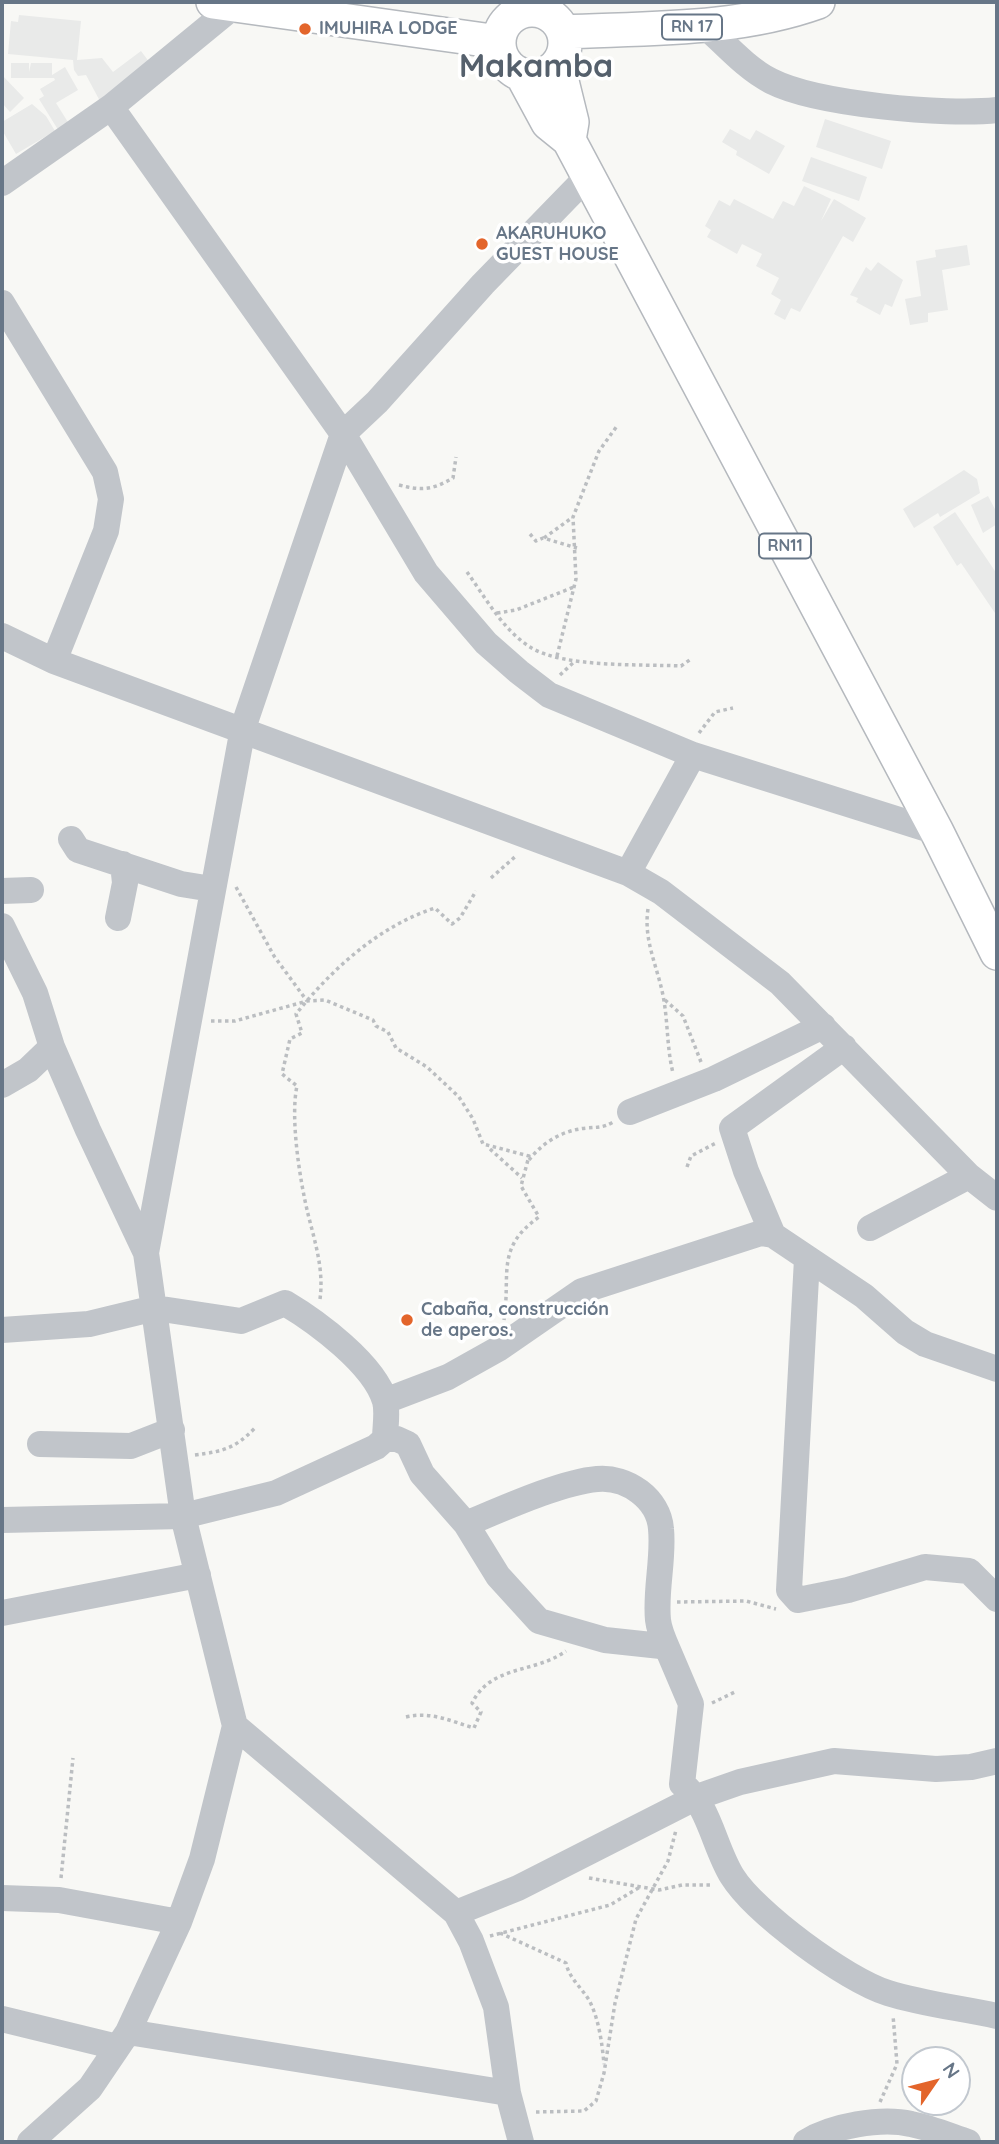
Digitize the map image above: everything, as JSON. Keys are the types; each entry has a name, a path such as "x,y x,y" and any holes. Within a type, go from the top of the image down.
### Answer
{"main road":[{"name":"RN 17","path":"564,32 703,14 790,12 818,2"},
{"path":"224,4 499,42 503,29 522,7 540,11 556,20 564,32"},
{"name":"RN11","path":"564,32 565,51 558,65 572,122 569,140"},
{"name":"RN11","path":"499,42 502,56 510,67 522,75 548,123 569,140 937,832 997,953"},
{"path":"522,75 548,73 558,65"}],"street":[{"path":"2,183 111,107 224,4"},
{"path":"703,14 770,81 818,96 900,108 997,110"},
{"path":"111,107 344,433 426,573 453,607 519,672 550,695 690,754 937,832"},
{"path":"146,1253 243,728 344,433 377,402 483,284 588,176"},
{"path":"2,303 105,472 111,499 106,531 54,661"},
{"path":"2,636 54,661 243,728 628,873 651,886 780,983 969,1175 997,1198"},
{"path":"628,873 690,754"},
{"path":"71,839 78,850 181,884 214,877"},
{"path":"118,918 125,883 123,864"},
{"path":"2,891 31,890"},
{"path":"2,926 35,993 52,1047 146,1253 183,1516 235,1726 202,1859 179,1922 122,2040 90,2088 30,2142"},
{"path":"631,1112 714,1079 823,1026"},
{"path":"2,1085 28,1070 52,1047"},
{"path":"844,1047 732,1128 746,1171 773,1235 864,1296 905,1332 925,1344 997,1369"},
{"path":"870,1228 969,1175"},
{"path":"385,1401 448,1377 498,1349 582,1291 748,1236 773,1235"},
{"path":"807,1259 789,1590 799,1600 933,1567 969,1571 997,1599"},
{"path":"2,1326 89,1324 155,1308 242,1321 285,1303 317,1322 365,1369 385,1401 385,1439"},
{"path":"40,1444 131,1446 172,1430"},
{"path":"2,1520 183,1516 276,1493 376,1447 385,1439 397,1439 408,1444 431,1485 466,1524 498,1577 539,1621 588,1636 661,1646 667,1650"},
{"path":"466,1524 569,1486 597,1479 617,1480 643,1494 659,1513 661,1579 658,1621 667,1650 691,1704 688,1753 681,1776 686,1802 733,1879 765,1913 816,1952 888,1993 997,2016"},
{"path":"2,1613 198,1575"},
{"path":"235,1726 456,1913 471,1941 496,2007 511,2103 521,2142"},
{"path":"456,1913 518,1888 686,1802 740,1782 834,1761 936,1769 971,1767 997,1760"},
{"path":"2,1898 59,1900 179,1922"},
{"path":"2,2019 511,2103"},
{"path":"806,2142 869,2124 910,2123 968,2142"}],"path":[{"path":"557,656 574,587 577,548 573,517 599,451 617,426"},
{"path":"380,494 394,484 425,491 440,485 453,478 456,457"},
{"path":"530,534 536,541 573,517"},
{"path":"543,538 577,548"},
{"path":"467,572 496,613 530,647 571,660 681,666 691,659"},
{"path":"496,613 516,610 574,587"},
{"path":"690,754 715,712 733,708"},
{"path":"491,878 514,859 528,835"},
{"path":"214,877 237,888 274,956 307,1001"},
{"path":"651,886 645,934 664,999 667,1046 673,1075 665,1074"},
{"path":"317,1322 322,1282 308,1213 293,1106 298,1086 282,1074 290,1039 302,1033 296,1014 345,962 387,929 435,908 452,924 460,918 476,891"},
{"path":"664,999 683,1016 699,1060 714,1079"},
{"path":"188,1019 235,1021 307,1001 325,1000 373,1020 388,1032 396,1048 427,1067 458,1097 473,1119 483,1143 522,1178"},
{"path":"538,1213 521,1181 530,1159 543,1143 576,1130 603,1128 631,1112"},
{"path":"687,1167 691,1156 726,1137 732,1128"},
{"path":"489,1148 528,1156 521,1186 539,1217 513,1241 508,1260 505,1311 498,1349"},
{"path":"176,1457 223,1450 241,1443 255,1428"},
{"path":"659,1604 667,1600 746,1601 780,1610 789,1590"},
{"path":"406,1717 422,1713 474,1728 481,1712 472,1703 480,1687 504,1674 550,1662 588,1636"},
{"path":"59,1900 73,1758"},
{"path":"511,2103 584,2111 596,2101 604,2073 625,1954 636,1919 668,1861 686,1802"},
{"path":"558,1868 584,1877 653,1889 709,1884 723,1888"},
{"path":"471,1941 610,1905 640,1887"},
{"path":"500,1933 566,1963 567,1971 588,1998 596,2019 604,2073"},
{"path":"869,2124 897,2064 895,2024 888,1993"}],"shaded area":[{"path":"19,15 81,21 77,60 102,58 113,72 141,51 153,67 101,103 86,75 78,76 74,70 73,60 8,54 11,21 18,22"},
{"path":"11,63 29,63 29,72 31,63 52,63 52,75 65,67 78,90 56,103 71,127 60,133 39,99 44,96 40,89 55,80 54,78 11,78"},
{"path":"2,75 24,98 10,112 2,103"},
{"path":"32,104 46,116 55,131 16,154 2,130 2,122"},
{"path":"825,119 891,141 882,169 816,147"},
{"path":"730,129 750,140 756,130 785,146 769,174 736,155 737,151 722,142"},
{"path":"811,157 867,177 859,201 802,181"},
{"path":"804,186 831,199 821,221 834,199 866,218 853,242 843,236 800,312 791,308 785,320 774,314 781,300 771,294 779,278 756,266 762,254 742,244 737,254 707,237 711,230 705,226 719,200 730,206 734,199 773,219 783,201 794,206"},
{"path":"967,245 970,265 942,270 948,310 928,313 928,322 910,325 905,299 921,296 916,261 936,257 935,250"},
{"path":"878,262 903,280 892,307 885,304 880,315 856,302 858,298 850,295 866,267 871,271"},
{"path":"964,470 977,479 980,493 940,517 938,513 914,528 903,509"},
{"path":"988,496 997,513 997,524 983,533 971,505"},
{"path":"955,512 997,574 997,616 961,563 957,566 933,527"}],"place":[{"name":"IMUHIRA LODGE","path":"305,29"},
{"name":"AKARUHUKO GUEST HOUSE","path":"482,244"},
{"name":"Cabaña, construcción de aperos.","path":"407,1320"}],"district":[{"name":"Makamba","path":"536,67"}]}
